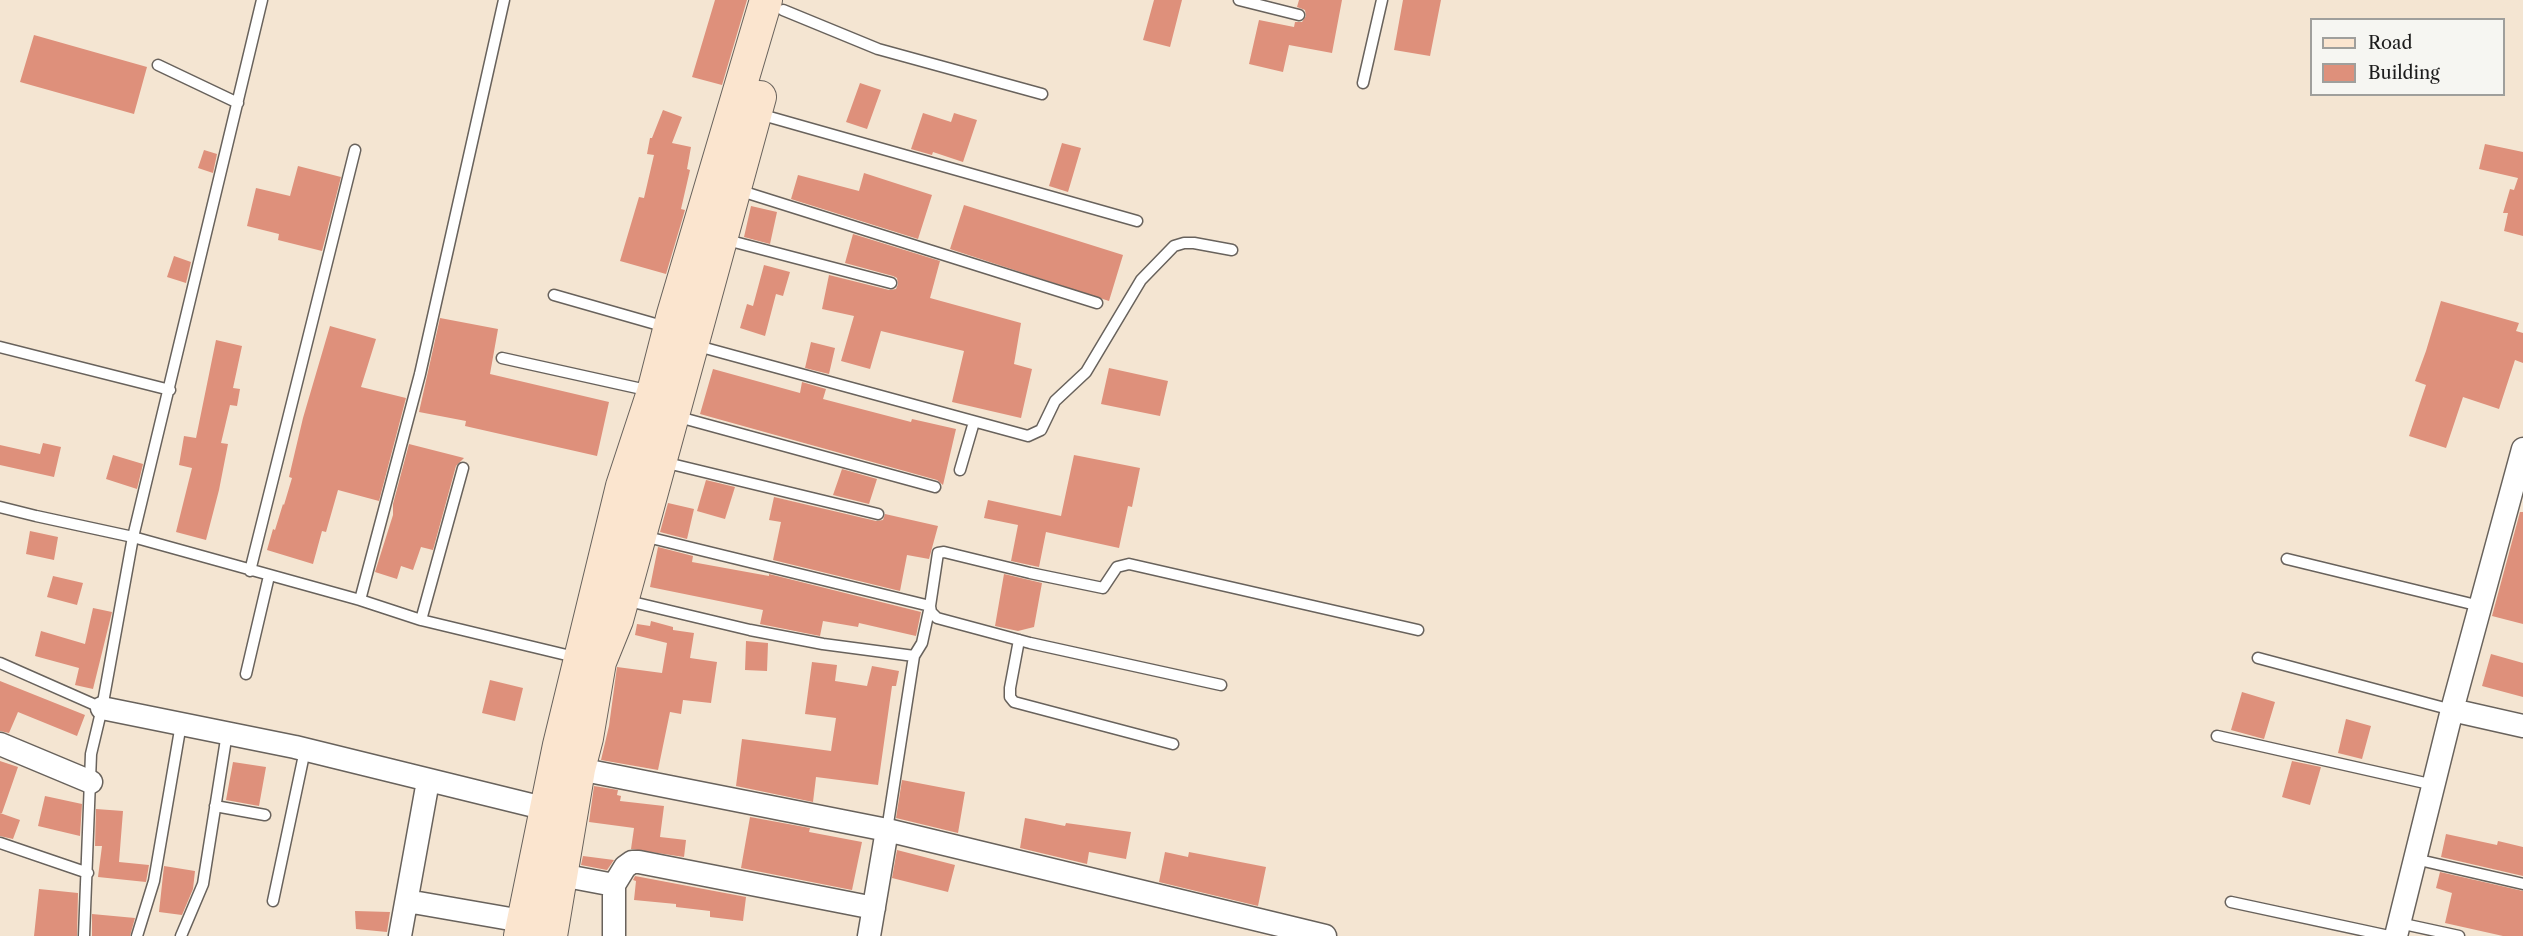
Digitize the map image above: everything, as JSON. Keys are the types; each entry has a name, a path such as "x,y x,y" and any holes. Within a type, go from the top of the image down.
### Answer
{"main road":[{"path":"680,336 721,238 756,113 778,3"},
{"path":"551,936 579,769 587,738 589,660 585,642 622,486 662,403 778,3"},
{"path":"521,928 547,809 589,660 622,599 659,461 662,403"}],"street":[{"path":"2395,932 2523,449"},
{"path":"102,708 305,750 547,809"},
{"path":"2452,710 2523,726"},
{"path":"0,744 91,782"},
{"path":"579,769 887,830 1325,936"},
{"path":"400,936 428,781"},
{"path":"869,936 887,830"},
{"path":"614,936 614,885 625,867 632,862 874,908"},
{"path":"561,875 614,885"},
{"path":"406,901 521,928"}],"lane":[{"path":"84,936 91,754 102,708 133,537 262,0"},
{"path":"360,600 420,374 504,0"},
{"path":"1239,0 1299,15"},
{"path":"1363,83 1382,0"},
{"path":"778,3 878,49 1042,94"},
{"path":"158,65 238,103"},
{"path":"756,113 1137,221"},
{"path":"250,571 355,150"},
{"path":"734,189 1097,303"},
{"path":"721,238 891,283"},
{"path":"554,295 680,336 1029,436 1041,430 1055,401 1086,372 1141,280 1174,246 1194,243 1232,250"},
{"path":"0,347 170,390"},
{"path":"502,358 662,403 935,487"},
{"path":"960,470 974,422"},
{"path":"659,461 878,514"},
{"path":"421,620 463,468"},
{"path":"0,507 133,537 360,600 421,620 589,660"},
{"path":"639,535 930,606"},
{"path":"887,830 914,656 922,643 938,553 944,552 1103,588 1116,567 1129,564 1418,630"},
{"path":"2287,559 2480,606"},
{"path":"246,674 269,576"},
{"path":"622,599 760,632 823,644 914,656"},
{"path":"930,606 931,612 937,618 1019,640 1221,685"},
{"path":"1019,640 1010,688 1010,696 1014,702 1173,744"},
{"path":"2258,658 2452,710"},
{"path":"0,663 102,708"},
{"path":"137,936 154,881 181,724"},
{"path":"181,936 203,884 227,733"},
{"path":"2217,736 2434,785"},
{"path":"273,901 305,750"},
{"path":"215,806 265,815"},
{"path":"0,843 88,873"},
{"path":"2415,859 2523,884"},
{"path":"2231,902 2395,932 2459,936"}],"building":[{"path":"715,0 747,0 722,85 692,77"},
{"path":"1154,0 1182,0 1170,47 1143,40"},
{"path":"1299,0 1342,0 1332,53 1289,45 1283,72 1249,64 1259,20 1294,27 1295,22 1302,22 1306,16 1305,10 1297,7"},
{"path":"1403,0 1441,0 1430,56 1394,50"},
{"path":"34,35 147,67 134,114 20,82"},
{"path":"860,83 881,90 867,129 846,122"},
{"path":"663,110 682,117 672,143 691,147 687,169 690,170 681,209 685,210 666,274 620,261 639,197 644,198 654,155 647,154 650,138 652,138"},
{"path":"923,113 951,122 954,113 977,120 963,162 933,152 932,155 911,149"},
{"path":"1062,143 1081,148 1068,192 1049,186"},
{"path":"2485,144 2523,152 2523,236 2504,231 2508,213 2503,213 2510,189 2514,190 2518,178 2479,169"},
{"path":"204,150 217,154 213,173 198,168"},
{"path":"298,166 341,177 322,251 278,240 279,234 247,226 256,188 290,196"},
{"path":"864,173 932,195 918,239 791,199 798,175 859,191"},
{"path":"964,205 1123,255 1109,301 950,249"},
{"path":"751,206 777,212 770,244 744,237"},
{"path":"853,234 940,261 930,298 1021,323 1014,364 1032,369 1021,418 952,402 964,351 881,331 870,369 841,361 854,316 822,309 829,275 889,290 896,289 898,284 897,278 893,276 845,263"},
{"path":"174,256 191,262 186,283 167,277"},
{"path":"764,265 790,272 783,296 776,294 765,336 740,328 747,304 753,306"},
{"path":"2441,301 2519,323 2516,331 2523,333 2523,363 2515,360 2499,409 2463,397 2446,448 2409,436 2426,385 2415,381"},
{"path":"440,318 498,329 490,374 609,402 597,456 465,426 466,421 419,412"},
{"path":"330,326 376,339 361,387 406,398 379,501 338,490 326,532 322,531 313,564 267,550 292,478 289,477 303,418"},
{"path":"216,340 242,346 233,388 240,389 237,406 230,405 221,443 228,444 206,540 176,532 192,468 179,465 184,436 196,438"},
{"path":"811,342 835,348 829,374 805,368"},
{"path":"1109,368 1168,381 1160,416 1101,404"},
{"path":"713,369 800,393 802,382 826,389 823,399 911,422 912,419 956,429 943,485 937,480 700,414"},
{"path":"43,443 61,447 54,477 0,465 0,445 40,454"},
{"path":"409,444 464,458 456,466 433,550 421,547 413,570 401,566 397,579 375,572 393,515 393,504"},
{"path":"113,455 143,464 137,489 106,479"},
{"path":"1074,455 1140,468 1132,507 1128,506 1119,548 1046,532 1039,567 1011,561 1018,525 984,518 988,500 1061,516"},
{"path":"842,469 877,479 869,504 833,495"},
{"path":"706,480 735,487 725,519 697,511"},
{"path":"774,497 876,521 883,520 885,514 938,526 929,559 907,555 900,591 773,560 781,522 769,520"},
{"path":"668,503 694,509 687,539 660,532"},
{"path":"2520,512 2523,512 2523,624 2492,616"},
{"path":"30,531 58,537 54,560 26,554"},
{"path":"658,547 693,556 692,562 769,576 769,574 921,612 916,636 859,623 858,627 823,621 820,636 760,624 763,610 650,587"},
{"path":"1004,574 1042,583 1034,627 1018,631 995,626"},
{"path":"53,576 83,583 77,605 47,597"},
{"path":"93,608 112,612 93,689 75,685 79,668 35,656 41,631 85,644"},
{"path":"651,621 673,627 673,630 694,633 690,658 717,662 711,703 683,700 681,714 670,712 658,770 601,760 609,726 617,667 662,673 667,643 635,635 637,624 650,626"},
{"path":"746,641 768,643 767,671 745,670"},
{"path":"2491,654 2523,663 2523,697 2482,686"},
{"path":"812,662 837,665 835,681 867,686 872,666 899,671 896,686 892,686 878,785 816,777 813,802 736,786 742,739 831,751 836,718 805,714"},
{"path":"490,680 523,688 515,721 482,713"},
{"path":"0,681 85,715 77,736 18,712 9,733 0,731"},
{"path":"2242,692 2275,702 2264,739 2231,730"},
{"path":"2346,719 2371,726 2362,759 2338,753"},
{"path":"0,761 18,767 2,813 0,813"},
{"path":"2292,761 2321,767 2310,805 2282,797"},
{"path":"233,762 266,767 259,806 226,800"},
{"path":"902,780 965,792 958,833 896,818"},
{"path":"594,786 618,790 617,795 621,796 620,801 664,806 660,837 686,840 684,857 631,849 634,828 589,822"},
{"path":"45,796 82,804 80,836 38,826"},
{"path":"96,809 123,811 119,862 149,865 146,882 98,877 102,846 95,846"},
{"path":"0,813 20,820 13,839 0,836"},
{"path":"750,817 810,828 809,832 862,842 852,890 741,868"},
{"path":"1025,818 1065,826 1066,823 1131,832 1126,859 1089,852 1087,864 1020,848"},
{"path":"2446,834 2497,845 2498,841 2523,847 2523,876 2441,857"},
{"path":"897,850 955,865 948,892 892,878"},
{"path":"1165,852 1188,857 1189,852 1266,867 1258,906 1159,882"},
{"path":"583,856 614,860 607,870 581,865"},
{"path":"164,866 195,871 193,889 182,915 159,912"},
{"path":"2440,872 2523,891 2523,936 2503,936 2445,923 2452,893 2436,888"},
{"path":"635,876 746,897 743,921 710,917 710,911 676,907 676,904 634,900 636,881 633,880"},
{"path":"39,889 78,893 77,936 34,936"},
{"path":"355,911 390,912 387,932 356,929"},
{"path":"92,914 135,918 130,936 92,936"}]}
